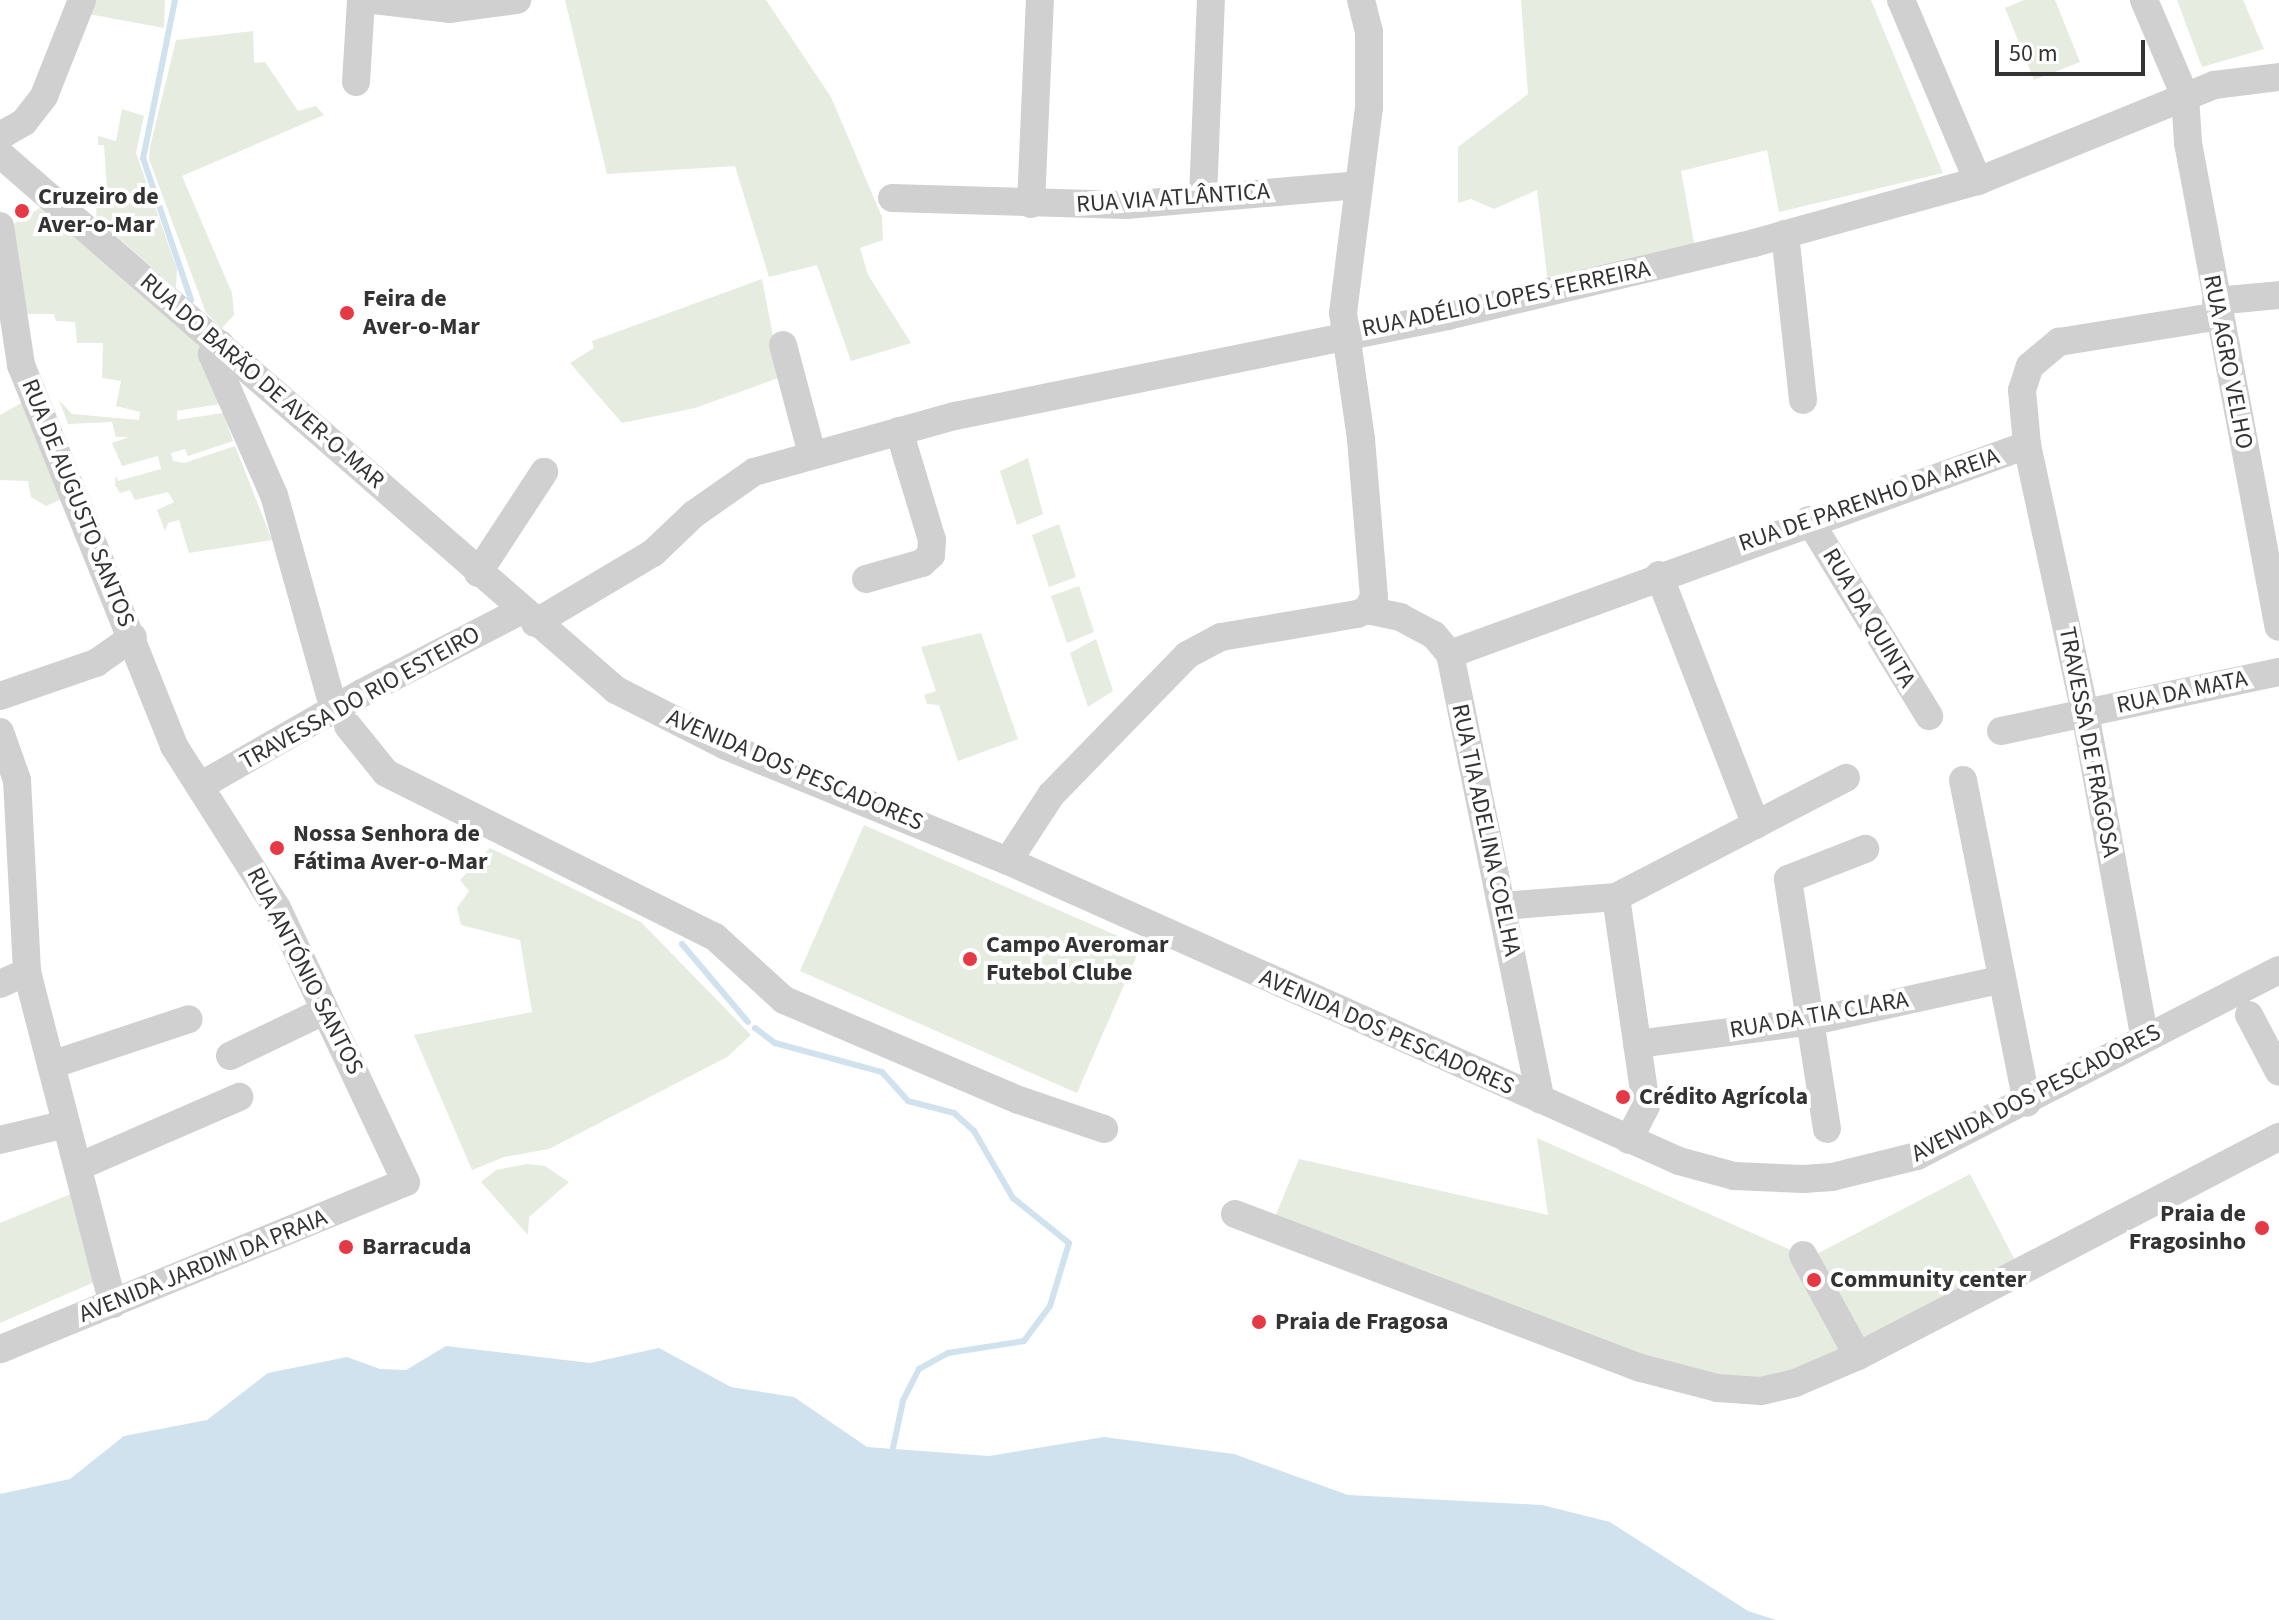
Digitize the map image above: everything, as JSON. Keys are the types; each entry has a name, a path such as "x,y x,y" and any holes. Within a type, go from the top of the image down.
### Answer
{"street":[{"path":"0,136 24,122 44,96 82,0"},
{"path":"356,82 361,0"},
{"path":"374,0 450,9 517,0"},
{"path":"1031,204 1040,0"},
{"path":"1203,197 1211,0"},
{"path":"1361,0 1369,32 1369,107 1358,185 1345,334 1374,580 1367,610"},
{"path":"1901,0 1978,181"},
{"name":"RUA AGRO VELHO","path":"2144,0 2185,96 2188,143 2279,627"},
{"name":"RUA ADÉLIO LOPES FERREIRA","path":"527,617 653,553 694,514 754,472 812,454 899,431 1345,334 1448,316 1785,234 1978,181 2214,85 2279,77"},
{"name":"RUA DO BARÃO DE AVER-O-MAR","path":"0,154 220,344 527,617"},
{"name":"RUA VIA ATLÂNTICA","path":"892,198 1126,205 1358,185"},
{"name":"RUA DE AUGUSTO SANTOS","path":"0,226 21,365 133,637"},
{"path":"1785,234 1803,400"},
{"name":"RUA DE PARENHO DA AREIA","path":"1450,654 1809,520 2027,445 2022,390 2030,366 2059,342 2279,295"},
{"path":"220,344 212,354 274,495 330,696"},
{"path":"783,345 812,454"},
{"path":"866,579 922,563 931,555 932,540 899,431"},
{"name":"TRAVESSA DE FRAGOSA","path":"2027,445 2085,713 2145,1039"},
{"path":"478,573 544,472"},
{"name":"RUA DA QUINTA","path":"1809,520 1929,716"},
{"path":"1659,575 1756,825"},
{"path":"1008,861 1051,795 1187,655 1221,637 1367,610 1400,617 1434,635 1450,654"},
{"name":"TRAVESSA DO RIO ESTEIRO","path":"200,786 362,693 527,617"},
{"name":"AVENIDA DOS PESCADORES","path":"527,617 616,690 726,746 1008,861 1629,1140 1734,1176 1832,1177 1917,1156 2027,1103 2279,970"},
{"path":"0,696 96,663 133,637"},
{"name":"RUA ANTÓNIO SANTOS","path":"133,637 174,746 277,908 324,1011 386,1130 406,1182"},
{"name":"RUA TIA ADELINA COELHA","path":"1450,654 1541,1100"},
{"name":"RUA DA MATA","path":"2001,731 2279,672"},
{"path":"348,726 386,773 715,937 784,1000 1019,1100 1104,1129"},
{"path":"0,732 17,780 27,972 113,1304"},
{"path":"1503,906 1616,897 1846,778"},
{"path":"1963,780 1999,980 2027,1103"},
{"path":"1827,1129 1813,1021 1788,879 1865,849"},
{"path":"1616,897 1646,1106 1629,1140"},
{"path":"0,984 27,972"},
{"name":"RUA DA TIA CLARA","path":"1637,1044 1813,1021 1999,980"},
{"path":"230,1056 324,1011"},
{"path":"2249,1015 2279,1072"},
{"path":"51,1065 189,1019"},
{"path":"78,1167 239,1097"},
{"path":"0,1140 66,1124"},
{"path":"1235,1214 1641,1368 1717,1388 1761,1391 1784,1386 1858,1356 2279,1137"},
{"name":"AVENIDA JARDIM DA PRAIA","path":"0,1349 406,1182"},
{"path":"1803,1255 1858,1356"}],"shaded area":[{"path":"88,0 165,0 164,28 83,13"},
{"path":"565,0 766,0 831,97 882,217 883,240 860,248 868,275 911,343 851,361 817,265 769,277 735,166 607,174"},
{"path":"1521,0 1871,0 1943,173 1779,212 1767,150 1681,171 1695,248 1548,283 1537,190 1494,209 1471,199 1458,203 1458,147 1528,94"},
{"path":"2024,0 2055,0 2080,62 2034,80 2005,8"},
{"path":"2177,0 2243,0 2264,49 2202,67"},
{"path":"253,31 254,63 265,62 298,111 316,106 324,115 182,176 232,293 234,315 222,328 206,313 149,159 150,147 176,40"},
{"path":"122,109 144,116 136,153 177,269 176,288 96,218 97,193 107,189 104,145 98,145 98,136 116,141"},
{"path":"45,205 200,346 220,404 177,411 177,420 223,413 233,441 188,456 185,449 171,453 173,461 184,463 235,446 272,540 189,553 179,520 168,523 165,531 157,510 174,502 168,492 135,500 130,490 120,493 115,485 116,475 118,481 161,469 158,456 122,466 112,443 129,437 116,437 112,422 68,424 59,400 72,414 139,420 140,412 116,406 121,381 102,378 103,343 77,343 75,322 56,321 54,314 23,314 12,225"},
{"path":"762,279 781,377 695,408 622,423 570,363 594,348 592,341"},
{"path":"25,401 66,497 46,506 31,497 28,481 0,480 0,415"},
{"path":"1028,458 1043,514 1017,525 1000,471"},
{"path":"1059,524 1076,577 1049,587 1032,535"},
{"path":"1079,586 1094,632 1067,643 1051,596"},
{"path":"981,633 1018,739 958,761 939,705 927,704 924,695 936,691 921,647"},
{"path":"1096,639 1113,691 1088,707 1070,653"},
{"name":"Campo Averomar Futebol Clube","path":"864,825 1141,946 1077,1093 800,971"},
{"path":"490,848 641,922 751,1035 727,1057 549,1149 504,1157 472,1170 414,1035 532,1012 520,940 461,925 457,908 469,891 460,880"},
{"path":"1537,1138 1809,1258 1970,1174 2018,1266 1793,1377 1716,1381 1272,1224 1299,1159 1548,1215"},
{"path":"527,1164 545,1166 569,1182 529,1217 528,1235 481,1182 496,1170"},
{"path":"73,1193 99,1280 0,1323 0,1223"}],"water":[{"path":"446,1346 590,1363 659,1348 731,1387 794,1397 867,1447 989,1456 1104,1437 1234,1454 1348,1495 1542,1505 1610,1522 1748,1611 1776,1620 0,1620 0,1494 70,1479 124,1436 207,1420 268,1373 347,1357 380,1369 406,1370"}],"waterway":[{"path":"175,0 143,158 191,300"},
{"path":"682,944 748,1022"},
{"path":"755,1028 775,1043 882,1072 908,1101 954,1113 974,1131 1013,1198 1069,1243 1050,1306 1024,1341 948,1353 919,1369 903,1401 893,1448"}],"place":[{"name":"Cruzeiro de Aver-o-Mar","path":"22,211"},
{"name":"Feira de Aver-o-Mar","path":"347,313"},
{"name":"Nossa Senhora de Fátima Aver-o-Mar","path":"277,848"},
{"name":"Campo Averomar Futebol Clube","path":"970,959"},
{"name":"Crédito Agrícola","path":"1623,1097"},
{"name":"Praia de Fragosinho","path":"2262,1228"},
{"name":"Barracuda","path":"346,1247"},
{"name":"Community center","path":"1814,1280"},
{"name":"Praia de Fragosa","path":"1259,1322"}]}
